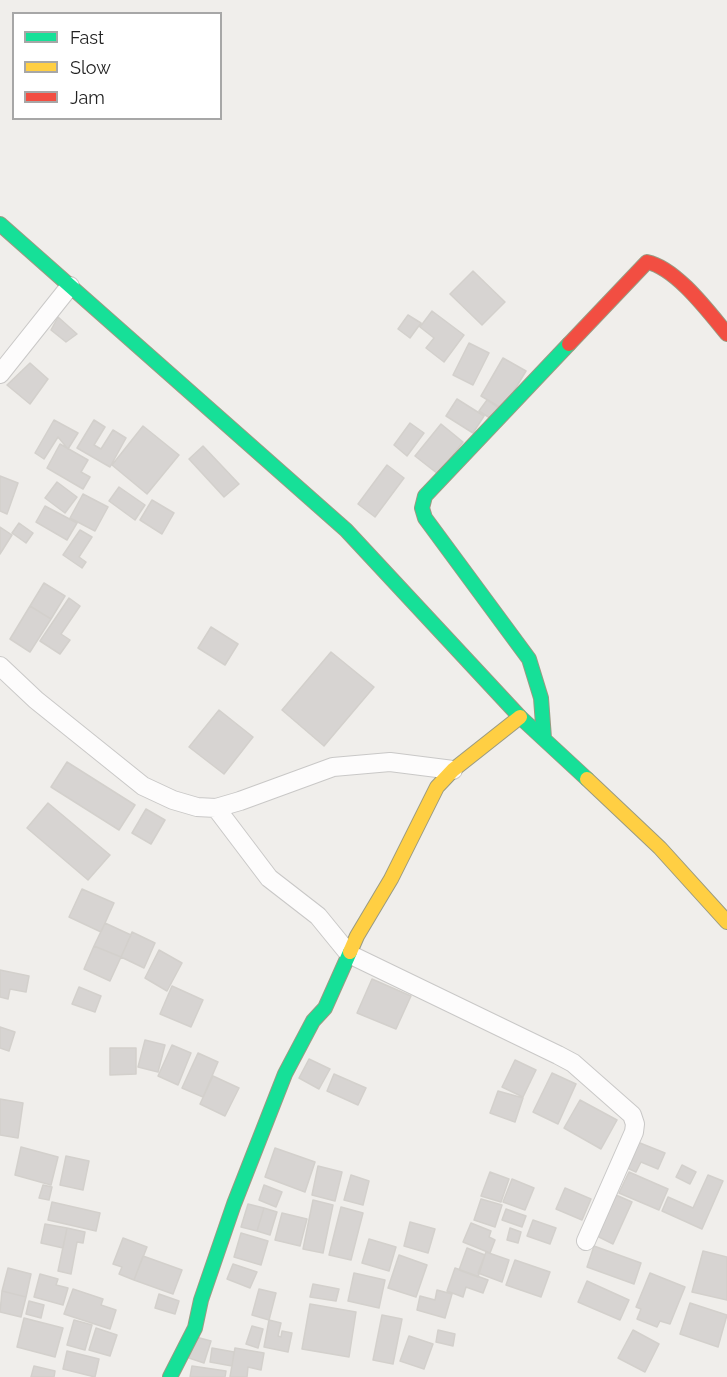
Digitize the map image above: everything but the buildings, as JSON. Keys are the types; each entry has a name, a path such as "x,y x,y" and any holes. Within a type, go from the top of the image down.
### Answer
{"street":[{"path":"0,224 346,530 520,717 660,848 727,922"},
{"path":"544,738 543,698 529,659 425,518 422,508 425,496 646,262 656,263 673,277 707,308 727,334"},
{"path":"0,374 70,286"},
{"path":"0,666 36,700 143,786 173,800 197,807 216,808 333,767 390,762 453,770"},
{"path":"170,1377 195,1328 201,1300 234,1204 285,1074 313,1022 324,1008 357,936 391,879 437,788 453,770 520,717"},
{"path":"216,808 269,878 318,916 349,954 573,1063 632,1115 635,1124 634,1132 586,1241"}],"traffic: fast":[{"path":"0,224 346,530 520,717 587,779"},
{"path":"544,738 541,698 529,659 425,518 422,508 425,496 569,344"},
{"path":"170,1377 195,1328 201,1300 234,1204 285,1074 313,1021 325,1008 350,952"}],"traffic: slow":[{"path":"350,952 391,879 437,787 453,770 520,717"},
{"path":"587,779 660,848 727,922"}],"traffic: jam":[{"path":"569,344 647,262 658,266 680,281 727,334"}]}
